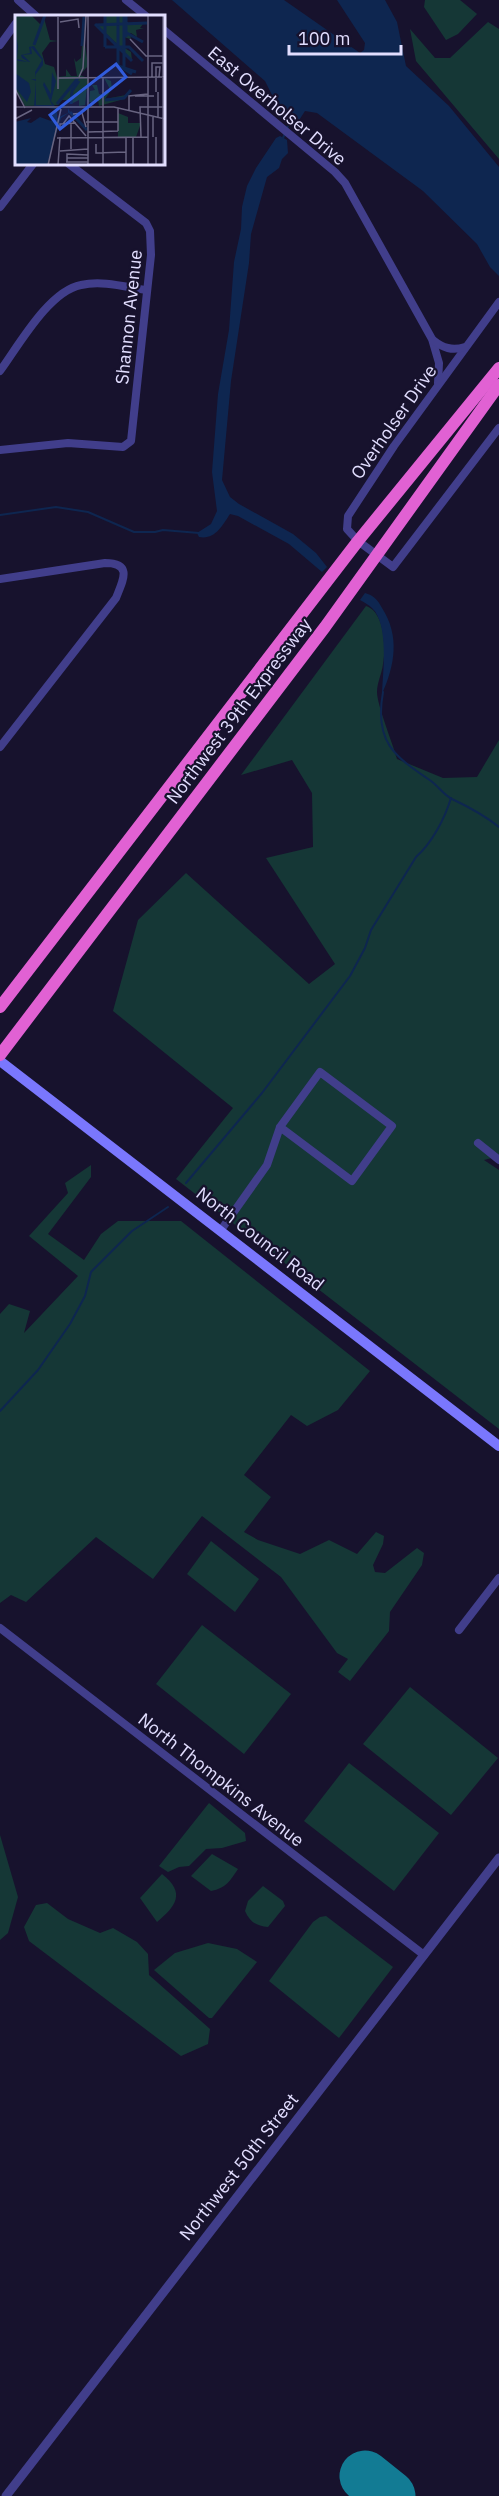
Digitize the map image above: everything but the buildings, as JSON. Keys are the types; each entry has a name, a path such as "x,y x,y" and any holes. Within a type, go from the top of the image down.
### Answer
{"highway":[{"name":"Northwest 39th Expressway","path":"0,1007 358,541 499,368"},
{"name":"Northwest 39th Expressway","path":"0,1055 378,556 499,385"}],"main road":[{"name":"North Council Road","path":"0,1061 499,1446"}],"street":[{"path":"18,0 35,15"},
{"path":"126,0 145,15"},
{"path":"22,15 28,9"},
{"path":"0,45 15,24"},
{"name":"East Overholser Drive","path":"165,31 335,172 345,183 432,339 439,363 438,385"},
{"path":"0,207 32,165"},
{"name":"Shannon Avenue","path":"0,450 68,443 123,447 131,441 152,244 150,231 146,223 70,165"},
{"path":"0,371 46,310 58,296 69,289 95,283 146,290"},
{"name":"Overholser Drive","path":"358,541 347,529 348,516 438,385 499,302"},
{"path":"432,339 447,348 465,347"},
{"path":"358,541 393,567 499,428"},
{"path":"0,579 105,563 116,563 123,568 125,575 116,598 0,747"},
{"path":"221,1230 267,1165 280,1127 320,1072 392,1126 352,1181 280,1127"},
{"path":"477,1143 499,1160"},
{"path":"459,1630 499,1578"},
{"name":"North Thompkins Avenue","path":"0,1628 424,1955"},
{"name":"Northwest 50th Street","path":"6,2496 499,1858"}],"green space":[{"path":"425,0 460,0 477,14 458,34 446,40 424,7"},
{"path":"488,22 499,29 499,159 416,61 410,29 435,58 450,58"},
{"path":"366,606 377,615 383,631 384,657 377,692 397,759 443,778 477,777 499,740 499,1156 484,1160 499,1170 499,1429 176,1179 233,1108 113,1011 138,920 186,873 309,984 335,964 266,858 313,847 312,793 292,760 241,775"},
{"path":"91,1165 91,1177 48,1234 84,1260 101,1234 118,1221 181,1221 370,1371 338,1410 307,1426 291,1415 244,1475 271,1497 244,1532 258,1540 300,1554 329,1540 357,1554 376,1532 384,1536 383,1544 373,1565 375,1572 385,1573 417,1548 424,1553 422,1565 390,1612 389,1631 350,1681 338,1672 348,1659 337,1653 281,1577 202,1516 153,1579 96,1537 26,1602 11,1595 0,1603 0,1314 9,1304 30,1311 24,1333 78,1276 29,1236 68,1193 65,1183"},
{"path":"211,1541 259,1579 235,1612 187,1574"},
{"path":"202,1625 291,1694 244,1754 156,1684"},
{"path":"410,1687 498,1758 451,1815 363,1744"},
{"path":"349,1763 439,1833 394,1891 304,1821"},
{"path":"209,1803 245,1833 246,1841 222,1848 206,1849 189,1866 168,1872 159,1866"},
{"path":"0,1835 18,1897 8,1933 0,1940"},
{"path":"212,1854 238,1869 227,1883 211,1891 191,1876"},
{"path":"162,1874 174,1887 176,1899 157,1922 140,1898"},
{"path":"263,1886 283,1901 285,1906 268,1927 254,1923 245,1911 248,1901"},
{"path":"47,1903 68,1919 100,1933 113,1928 137,1942 148,1954 149,1975 210,2029 208,2044 181,2056 29,1941 24,1927 36,1905"},
{"path":"326,1916 393,1967 339,2038 269,1981 313,1922"},
{"path":"208,1943 237,1949 257,1962 212,2018 209,2018 154,1970 175,1953"}],"water":[{"path":"172,0 284,0 360,53 364,50 365,43 337,0 385,0 397,22 406,66 449,106 499,167 499,276 490,267 477,244 423,191 317,113 305,111 294,128 278,116 278,107 265,81"},
{"path":"280,136 287,140 288,153 282,159 279,168 267,177 251,234 249,263 231,381 222,480 230,497 239,504 293,534 316,553 327,567 322,572 289,544 238,516 230,514 214,534 199,537 197,533 211,524 217,511 212,472 218,394 229,330 234,262 241,229 242,207 247,186 256,168 276,138"},
{"path":"365,593 377,600 380,605 388,619 393,640 394,651 390,672 382,694 383,636 377,615 371,607 360,600"}],"waterway":[{"path":"283,138 290,121"},
{"path":"0,515 56,507 88,512 134,532 163,530 199,533"},
{"path":"383,692 381,709 384,736 397,755 449,797 499,827"},
{"path":"186,1183 262,1093 350,976 365,948 371,930 416,857 437,830 451,798"},
{"path":"0,1411 38,1370 70,1324 85,1296 91,1272 132,1231 168,1207"}],"taxiway":[{"path":"362,2496 377,2492 388,2496"}],"runway":[{"path":"365,2476 390,2496"}]}
